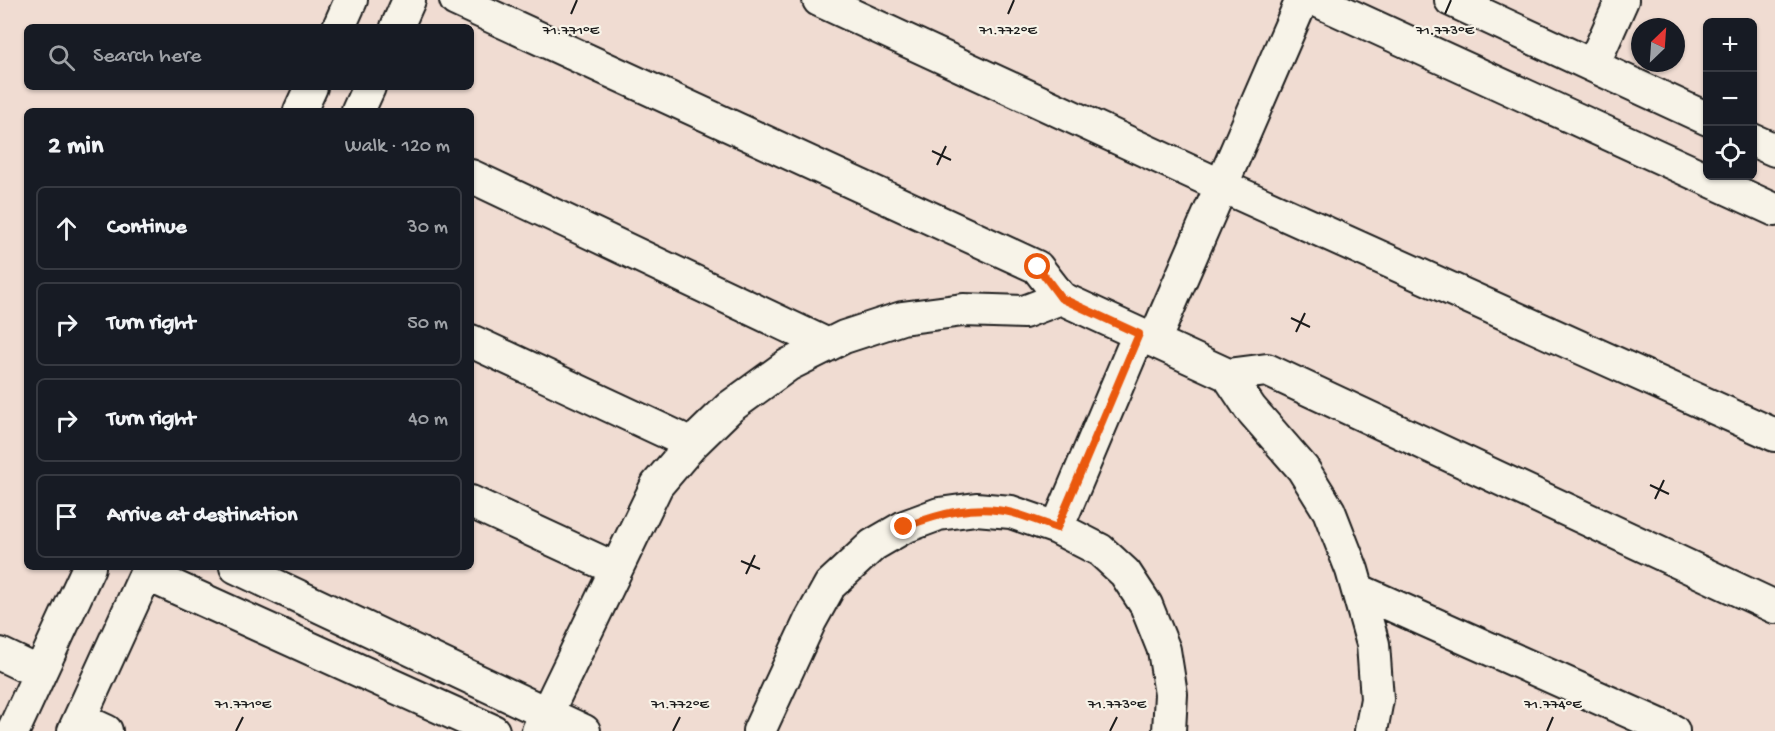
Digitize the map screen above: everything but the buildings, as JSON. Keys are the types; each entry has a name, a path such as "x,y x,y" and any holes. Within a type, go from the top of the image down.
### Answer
{"street":[{"path":"340,24 351,0"},
{"path":"398,24 409,0"},
{"path":"456,0 1038,267 1061,298 1228,375 1250,408 1303,469 1329,511 1358,590 1373,644 1377,699 1371,731"},
{"path":"819,0 1222,186 1775,435"},
{"path":"1057,528 1222,186 1302,0"},
{"path":"1317,0 1775,210"},
{"path":"1593,65 1622,0"},
{"path":"1464,3 1703,117"},
{"path":"301,108 310,90"},
{"path":"359,108 368,90"},
{"path":"1757,142 1775,150"},
{"path":"474,177 828,345"},
{"path":"542,722 657,485 692,444 730,406 788,365 844,337 902,318 963,310 1024,312 1061,298"},
{"path":"474,342 692,444"},
{"path":"1228,375 1267,370 1775,607"},
{"path":"474,503 616,569"},
{"path":"759,731 810,621 830,585 873,545 904,527 939,514 976,509 1011,512 1057,528 1100,550 1125,573 1146,605 1164,650 1171,694 1169,731"},
{"path":"13,731 88,570"},
{"path":"87,727 148,570 493,731"},
{"path":"242,570 542,722 584,731"},
{"path":"1358,590 1673,731"},
{"path":"0,654 40,673"}],"route":[{"path":"904,527 939,514 976,509 1011,512 1057,528 1139,334 1061,298 1038,267"}]}
